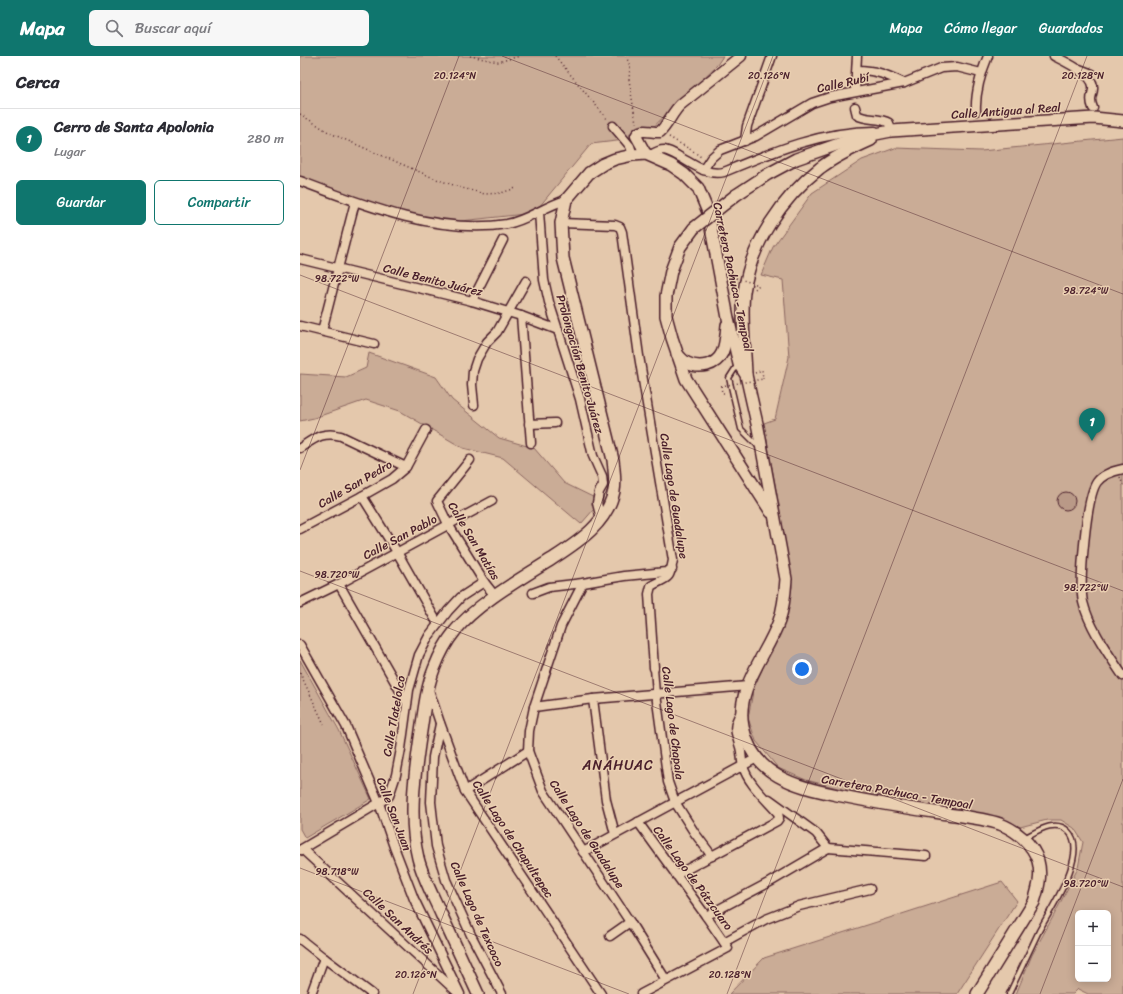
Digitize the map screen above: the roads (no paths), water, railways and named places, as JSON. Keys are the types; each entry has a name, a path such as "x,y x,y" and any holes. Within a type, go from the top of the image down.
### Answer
{"main road":[{"name":"Calle Antigua al Real","path":"892,131 1094,118 1123,121"},
{"path":"775,518 686,379 676,353 666,316 666,296 670,271 680,247 694,228 736,195 768,174 796,159 856,138 892,131"},
{"path":"746,375 743,303 744,291 762,238 792,194 822,167 845,152 892,131"},
{"name":"Carretera Pachuca - Tempoal","path":"478,994 432,895 418,858 414,824 414,792 417,755 428,686 441,653 455,630 474,612 495,596 573,546 592,531 609,506 614,491 615,478 613,460 563,258 561,223 566,200 589,173 603,164 633,155 648,155 671,165 684,174 698,188 708,212 728,318 739,364 746,375 763,450 786,579 785,601 779,622 743,699 741,712 743,728 751,748 764,766 777,776 791,783 872,802 1000,824 1014,831 1031,847 1038,860 1040,870 1034,902 977,994"},
{"path":"676,353 687,362 695,365 703,366 711,364 717,360 724,346 728,318"}],"street":[{"path":"741,56 680,105 660,132 645,130 640,131 637,134 636,136 648,155 656,151 663,150 705,167 713,173 724,172 772,152 821,137 856,131 892,131 889,123 885,121 857,116 855,107"},
{"path":"745,141 747,126 772,56"},
{"path":"855,91 857,56"},
{"path":"976,111 981,73 988,56"},
{"path":"1054,56 1072,64 1092,82 1094,88 1091,96 1093,108"},
{"name":"Calle Rubí","path":"705,167 711,158 720,150 756,136 812,103 855,91 904,83 941,68 958,66 981,73"},
{"path":"857,70 872,70 904,83"},
{"path":"613,126 630,146 633,155"},
{"path":"300,181 355,202 414,219 452,225 490,226 508,224 524,219 553,204 566,200"},
{"path":"322,331 355,202"},
{"name":"Prolongación Benito Juárez","path":"539,212 544,280 580,399 593,456 602,476 602,485 597,503 601,519"},
{"name":"Calle Lago de Guadalupe","path":"561,223 616,225 620,227 639,356 673,560 672,569 666,572 624,576 583,583 561,626 534,707 529,731 528,751 543,791 630,922 666,980"},
{"path":"472,301 504,240"},
{"name":"Calle Benito Juárez","path":"300,259 472,301 521,316 558,330"},
{"path":"474,405 472,385 473,371 477,359 487,342 497,332 526,281"},
{"path":"521,316 531,443"},
{"path":"300,326 374,344"},
{"path":"529,424 554,423"},
{"name":"Calle San Pedro","path":"300,529 362,496 392,478 406,467 426,430"},
{"path":"300,448 315,437 330,433 341,436 406,467"},
{"name":"Calle San Matías","path":"470,460 437,501 448,524 484,582 495,596"},
{"path":"1123,469 1108,473 1097,482 1090,495 1081,567 1083,602 1093,627 1123,676"},
{"path":"362,496 397,552 438,624"},
{"name":"Calle San Pablo","path":"300,603 339,584 492,501"},
{"name":"Calle Lago de Chapala","path":"672,569 667,578 660,580 651,586 649,594 656,694 668,782 675,802 694,832 712,856"},
{"name":"Calle Tlatelolco","path":"379,804 388,796 396,775 409,690 419,655 429,636 461,596 484,582"},
{"path":"533,593 549,587 583,583"},
{"path":"339,584 407,703"},
{"name":"Calle San Juan","path":"300,645 346,726 379,804 414,899 460,994"},
{"name":"Calle Lago de Chapultepec","path":"428,686 465,790 601,994"},
{"path":"534,707 593,699 748,686"},
{"path":"593,699 606,800 614,834"},
{"path":"676,875 777,821 779,818 778,813 749,778 743,765 741,750 735,730 735,722 741,712"},
{"name":"Calle Lago de Texcoco","path":"440,723 433,757 431,802 436,846 446,880 502,994"},
{"path":"465,790 528,751"},
{"path":"583,852 757,758"},
{"path":"761,794 816,833 828,848"},
{"path":"301,850 379,804"},
{"name":"Calle Lago de Pátzcuaro","path":"638,822 726,945"},
{"path":"706,916 770,882 828,848 926,856"},
{"name":"Calle San Andrés","path":"301,850 460,994"},
{"path":"640,994 726,945 766,919 798,906 870,889"},
{"path":"610,936 630,922"},
{"path":"300,938 372,994"},
{"path":"311,994 324,958"}],"lane":[{"path":"1072,64 1093,72"},
{"path":"739,364 729,378 741,429 763,450"},
{"path":"1010,994 1040,929 1063,887 1070,868 1075,844 1072,835 1067,829 1058,826 1044,827 1023,839"}],"place":[{"name":"Cerro de Santa Apolonia","path":"1092,441"}],"district":[{"name":"ANÁHUAC","path":"618,765"}]}
